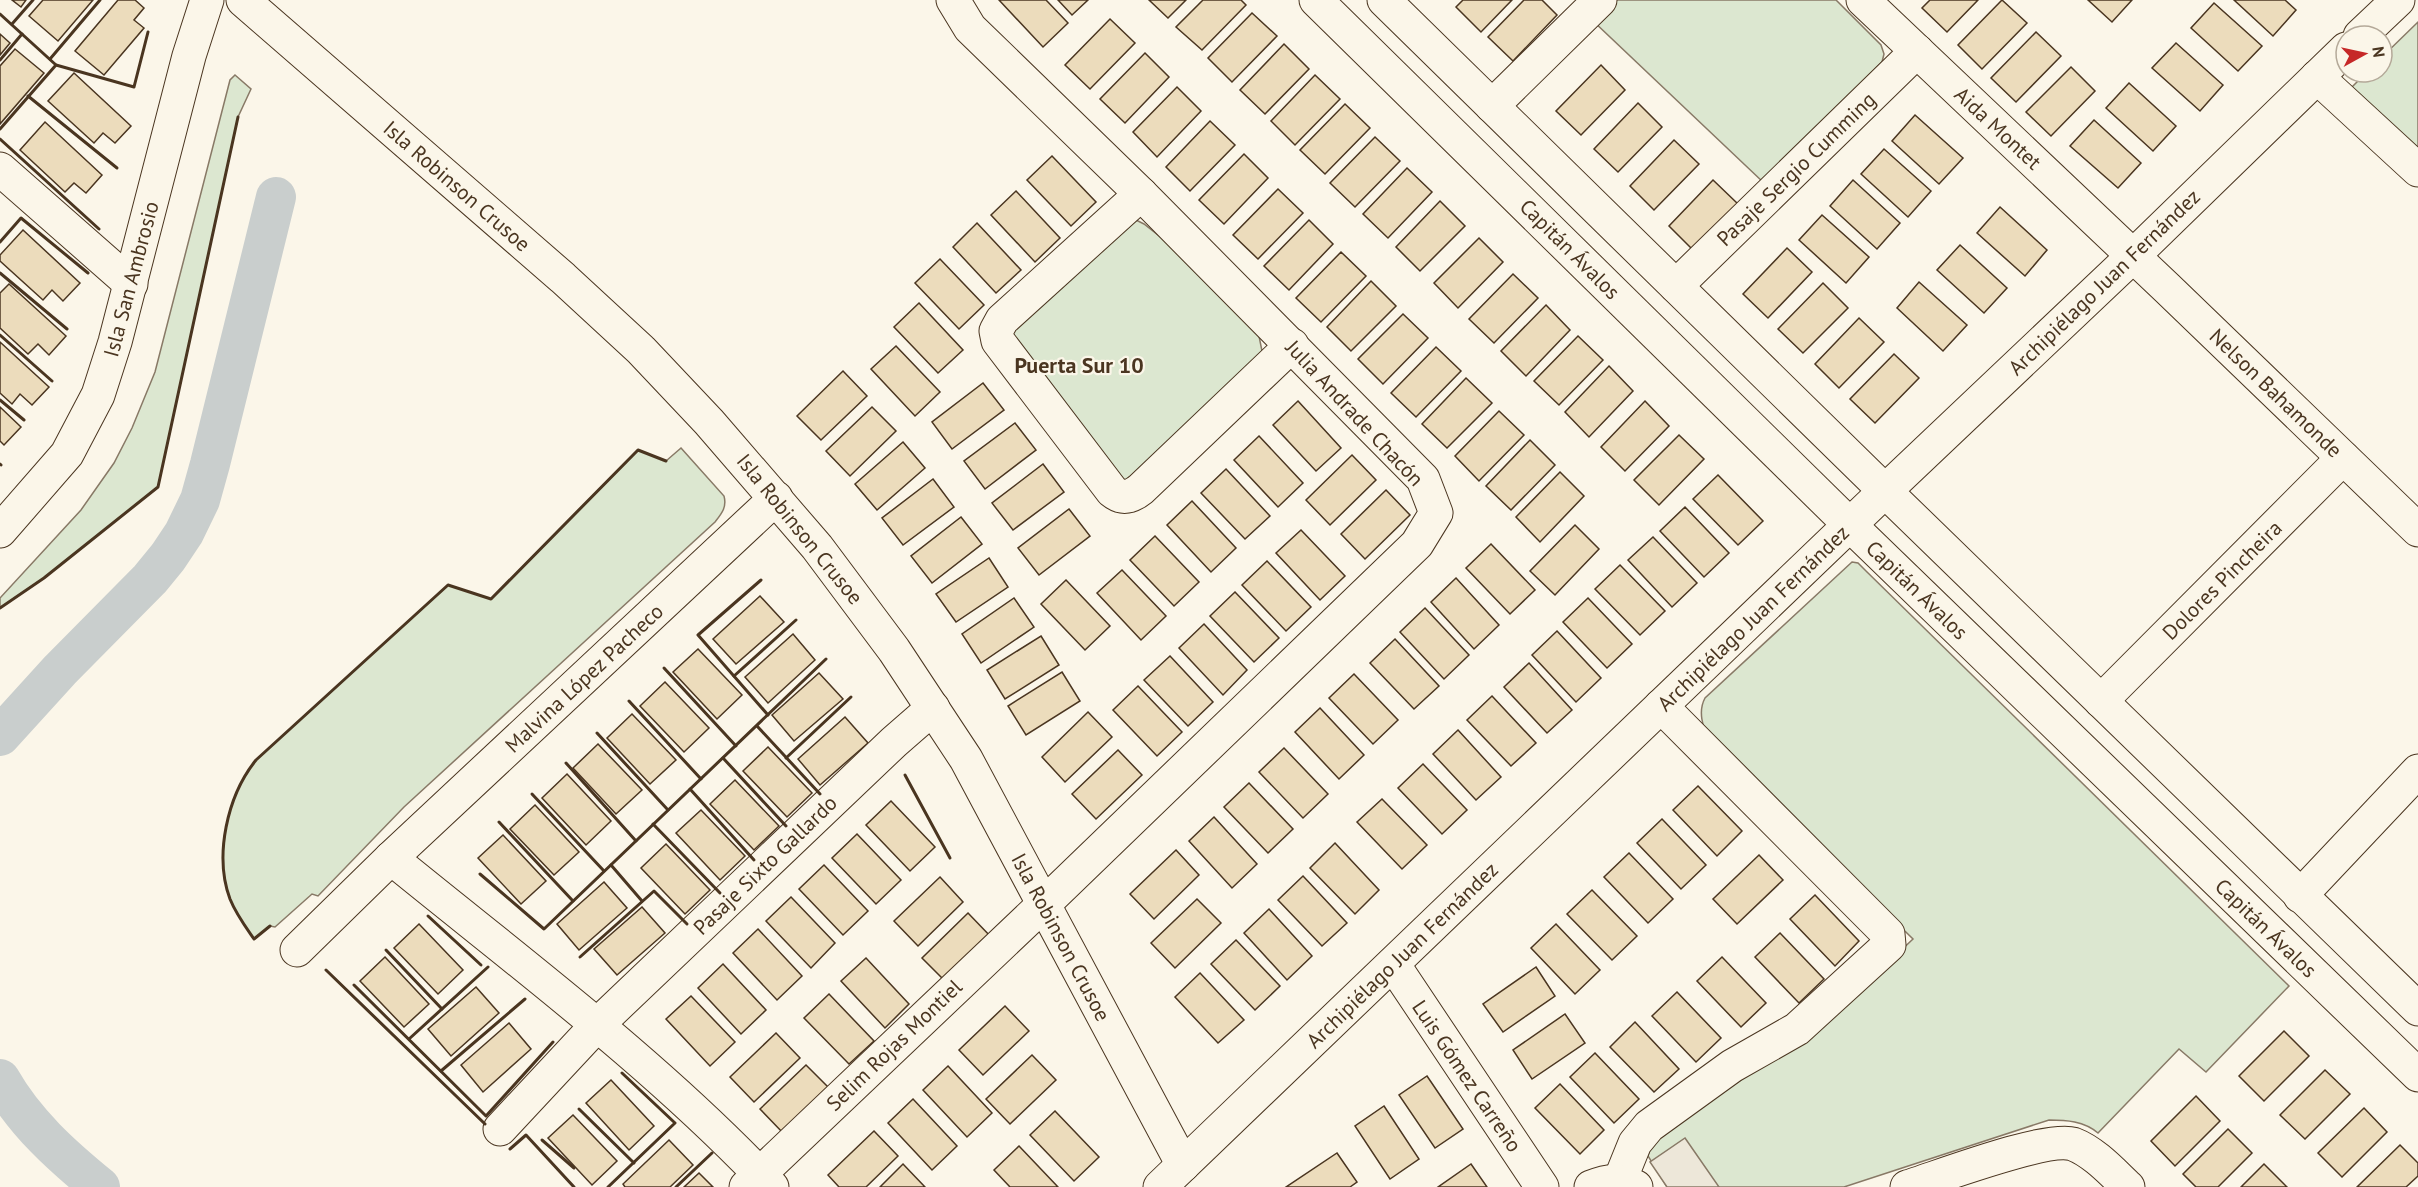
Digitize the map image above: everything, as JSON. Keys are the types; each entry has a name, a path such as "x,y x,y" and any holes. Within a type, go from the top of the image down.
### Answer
{"street":[{"name":"Isla San Ambrosio","path":"6,514 67,454 98,395 131,284 189,56 207,0"},
{"name":"Isla Robinson Crusoe","path":"243,0 563,278 641,350 710,422 776,498 854,594 966,759 1189,1176"},
{"name":"Julia Andrade Chacón","path":"953,0 970,28 1141,194 1422,479 1436,513 1417,544 1044,904"},
{"name":"Capitán Ávalos","path":"1316,0 1850,525 2418,1075"},
{"path":"1384,0 2418,1009"},
{"path":"1492,106 1600,0"},
{"name":"Aida Montet","path":"1863,0 2133,256"},
{"path":"2373,24 2398,0"},
{"name":"Pasaje Sergio Cumming","path":"1676,286 1917,51"},
{"name":"Archipiélago Juan Fernández","path":"1160,1187 1189,1176 1393,964 2334,61"},
{"path":"2317,77 2418,170"},
{"path":"0,169 131,284"},
{"path":"1141,194 1002,320 996,331 998,341 1113,491 1126,497 1141,489 1292,345"},
{"name":"Nelson Bahamonde","path":"2133,256 2418,530"},
{"name":"Dolores Pincheira","path":"2101,701 2343,458"},
{"name":"Malvina López Pacheco","path":"297,950 391,858 776,498"},
{"path":"1616,1185 1635,1143 1649,1126 1732,1066 1797,1029 1889,945 1890,939 1888,934 1661,706"},
{"name":"Pasaje Sixto Gallardo","path":"500,1129 597,1025 894,742 933,708"},
{"path":"2300,896 2418,771"},
{"path":"391,858 597,1025 674,1091 759,1182"},
{"name":"Selim Rojas Montiel","path":"759,1182 1044,904"},
{"name":"Luis Gómez Carreño","path":"1393,964 1542,1187"},
{"path":"1907,1187 2034,1147 2059,1142 2074,1145 2091,1155 2128,1187"}],"green space":[{"path":"1612,0 1836,0 1881,45 1884,54 1882,62 1764,183 1591,19"},
{"path":"2418,22 2418,150 2351,88 2355,84 2394,84 2394,45"},
{"path":"235,75 251,89 238,117 158,487 44,578 0,608 0,598 81,510 114,463 132,428 155,372 230,80"},
{"path":"1136,220 1163,239 1259,336 1262,351 1259,358 1127,484 1010,332"},
{"path":"681,448 724,496 722,513 715,522 404,807 318,896 312,894 275,927 270,926 254,939 230,899 223,864 226,827 231,808 237,791 256,760 448,585 491,599 638,450 666,461"},
{"path":"1852,562 1858,563 2289,986 2206,1072 2179,1049 2098,1133 2081,1124 2049,1120 1844,1187 1667,1187 1648,1156 1653,1139 1820,1027 1913,939 1710,740 1702,719 1705,698"}],"shaded area":[{"path":"1685,1138 1719,1187 1667,1187 1650,1162"}],"building":[{"path":"12,0 26,0 21,7"},
{"path":"43,0 93,0 58,41 29,16"},
{"path":"118,0 135,0 144,8 134,20 144,28 104,75 75,51"},
{"path":"999,0 1046,0 1068,23 1043,47"},
{"path":"1058,0 1088,0 1072,15"},
{"path":"1149,0 1186,0 1168,18"},
{"path":"1203,0 1241,0 1246,5 1202,50 1176,27"},
{"path":"1463,0 1512,0 1481,32 1456,7"},
{"path":"1524,0 1542,0 1557,15 1513,61 1488,37"},
{"path":"1930,0 1978,0 1947,32 1922,8"},
{"path":"2002,0 2027,23 1982,69 1958,45"},
{"path":"2088,0 2132,0 2112,22"},
{"path":"2234,0 2285,0 2296,10 2273,36"},
{"path":"2214,3 2262,46 2238,71 2191,28"},
{"path":"1252,13 1277,36 1232,82 1208,58"},
{"path":"1110,19 1135,43 1090,89 1065,65"},
{"path":"2036,32 2061,56 2016,102 1991,78"},
{"path":"0,34 10,43 0,55"},
{"path":"2176,43 2223,85 2200,111 2152,68"},
{"path":"1284,44 1309,69 1265,114 1240,90"},
{"path":"15,49 44,73 0,124 0,66"},
{"path":"1145,53 1169,77 1125,123 1100,99"},
{"path":"1601,65 1625,90 1581,135 1556,111"},
{"path":"2071,67 2095,91 2051,136 2026,112"},
{"path":"74,73 131,126 115,143 103,133 94,143 48,101"},
{"path":"1315,75 1340,99 1295,145 1271,121"},
{"path":"2129,83 2176,126 2153,151 2106,108"},
{"path":"1177,87 1201,111 1157,157 1133,132"},
{"path":"1638,103 1662,127 1618,172 1594,149"},
{"path":"1345,104 1370,128 1325,174 1300,150"},
{"path":"1915,115 1963,158 1939,184 1892,141"},
{"path":"2094,120 2141,163 2118,188 2070,146"},
{"path":"1210,121 1235,145 1190,191 1166,167"},
{"path":"45,122 102,175 86,193 74,183 65,192 20,150"},
{"path":"1375,137 1400,161 1355,207 1330,183"},
{"path":"1674,140 1699,164 1654,210 1630,186"},
{"path":"1884,149 1931,191 1908,217 1861,174"},
{"path":"1244,154 1268,178 1224,224 1199,200"},
{"path":"1052,156 1096,202 1071,226 1027,180"},
{"path":"1407,168 1432,192 1388,238 1363,214"},
{"path":"1713,180 1738,204 1693,250 1669,226"},
{"path":"1853,180 1900,223 1877,249 1830,206"},
{"path":"1278,189 1303,213 1258,259 1233,235"},
{"path":"1016,191 1060,238 1035,262 991,215"},
{"path":"1440,201 1465,226 1420,271 1396,247"},
{"path":"2000,207 2047,250 2025,276 1977,233"},
{"path":"1822,215 1869,257 1846,283 1799,240"},
{"path":"1309,220 1333,244 1289,290 1264,266"},
{"path":"977,223 1021,270 996,293 953,247"},
{"path":"23,230 80,283 63,301 52,290 43,300 0,261 0,255"},
{"path":"1479,238 1503,262 1458,308 1434,283"},
{"path":"1960,245 2007,288 1984,313 1937,270"},
{"path":"1787,248 1812,272 1768,318 1743,294"},
{"path":"1341,252 1366,276 1321,322 1296,298"},
{"path":"940,259 984,305 959,329 915,283"},
{"path":"1513,274 1538,298 1494,343 1469,319"},
{"path":"1371,281 1396,306 1351,351 1327,327"},
{"path":"1919,282 1967,325 1943,351 1897,308"},
{"path":"1823,283 1848,308 1803,353 1778,329"},
{"path":"9,284 66,336 49,355 38,344 28,354 0,328 0,293"},
{"path":"919,303 963,350 938,373 894,327"},
{"path":"1546,305 1570,330 1526,376 1501,351"},
{"path":"1403,314 1428,338 1383,384 1358,359"},
{"path":"1859,318 1884,342 1839,388 1815,364"},
{"path":"1578,336 1603,360 1559,405 1534,381"},
{"path":"0,342 49,387 32,405 20,394 12,404 0,393"},
{"path":"896,346 940,392 915,416 871,369"},
{"path":"1436,347 1461,371 1416,417 1391,393"},
{"path":"1894,354 1919,378 1875,423 1850,399"},
{"path":"1609,366 1633,391 1589,437 1565,412"},
{"path":"843,371 867,396 821,440 797,416"},
{"path":"1466,378 1492,403 1447,448 1422,424"},
{"path":"983,383 1004,410 952,449 932,422"},
{"path":"1298,401 1341,448 1316,471 1273,425"},
{"path":"1645,401 1669,426 1625,471 1601,447"},
{"path":"0,407 21,427 4,445 0,441"},
{"path":"872,407 896,431 850,476 826,451"},
{"path":"1499,411 1524,435 1479,481 1455,456"},
{"path":"1015,423 1036,450 985,489 964,461"},
{"path":"1679,435 1704,459 1659,505 1634,480"},
{"path":"1259,436 1303,483 1278,507 1234,460"},
{"path":"1530,440 1555,465 1511,510 1486,486"},
{"path":"903,442 925,468 877,510 855,484"},
{"path":"1352,455 1376,480 1330,525 1306,500"},
{"path":"1043,464 1064,492 1013,530 992,503"},
{"path":"1226,469 1270,516 1245,539 1201,493"},
{"path":"1560,472 1584,496 1540,542 1516,517"},
{"path":"1718,475 1763,521 1738,545 1693,499"},
{"path":"933,479 954,507 903,545 882,518"},
{"path":"1386,490 1410,515 1365,559 1341,534"},
{"path":"1192,501 1236,548 1211,572 1167,525"},
{"path":"1685,507 1729,553 1704,577 1660,531"},
{"path":"1069,509 1090,536 1039,575 1018,548"},
{"path":"961,517 982,544 932,583 911,556"},
{"path":"1575,525 1599,549 1555,595 1530,571"},
{"path":"1301,530 1345,576 1320,600 1276,553"},
{"path":"1155,536 1199,582 1174,606 1130,560"},
{"path":"1653,537 1697,583 1672,607 1628,560"},
{"path":"1491,544 1535,590 1510,614 1466,568"},
{"path":"989,558 1008,587 956,622 936,594"},
{"path":"1267,561 1311,607 1286,631 1242,585"},
{"path":"1620,565 1665,611 1640,635 1595,589"},
{"path":"1122,570 1166,616 1141,640 1097,593"},
{"path":"1456,578 1499,625 1474,649 1431,602"},
{"path":"1066,580 1110,626 1085,650 1041,604"},
{"path":"1235,592 1279,638 1254,662 1210,616"},
{"path":"760,596 784,622 736,664 713,639"},
{"path":"1014,598 1034,627 981,663 962,634"},
{"path":"1588,598 1632,644 1607,668 1563,622"},
{"path":"1425,608 1469,655 1444,679 1400,632"},
{"path":"1204,624 1247,670 1223,695 1179,648"},
{"path":"1557,631 1601,678 1576,702 1532,655"},
{"path":"793,634 815,660 768,703 745,677"},
{"path":"1041,636 1059,665 1005,699 987,670"},
{"path":"1395,639 1439,686 1414,709 1370,663"},
{"path":"698,649 742,695 717,719 673,672"},
{"path":"1170,656 1213,702 1188,726 1144,680"},
{"path":"1529,663 1572,710 1547,733 1504,687"},
{"path":"1062,672 1080,701 1026,735 1008,706"},
{"path":"819,673 843,699 794,741 772,715"},
{"path":"1354,674 1398,720 1373,744 1329,698"},
{"path":"665,682 709,728 684,752 640,706"},
{"path":"1138,686 1182,732 1157,756 1113,710"},
{"path":"1492,696 1536,743 1511,766 1467,720"},
{"path":"1320,708 1364,755 1339,779 1295,732"},
{"path":"1088,712 1112,737 1065,782 1042,757"},
{"path":"632,714 676,760 650,784 607,738"},
{"path":"845,717 868,743 820,785 798,759"},
{"path":"1458,730 1501,777 1476,800 1433,754"},
{"path":"598,744 642,790 616,814 573,768"},
{"path":"768,747 812,793 787,817 743,771"},
{"path":"1284,748 1328,794 1303,818 1259,772"},
{"path":"1118,750 1142,775 1096,819 1072,794"},
{"path":"1423,764 1467,810 1442,834 1398,788"},
{"path":"567,774 611,821 586,845 542,798"},
{"path":"735,780 779,826 754,850 710,804"},
{"path":"1249,783 1293,829 1268,853 1224,807"},
{"path":"1698,786 1742,831 1717,856 1673,810"},
{"path":"1382,799 1427,845 1402,869 1357,822"},
{"path":"891,801 935,847 910,871 866,825"},
{"path":"535,805 579,852 554,875 510,829"},
{"path":"701,810 745,856 720,880 676,833"},
{"path":"1214,817 1257,864 1232,888 1189,841"},
{"path":"1662,819 1706,865 1681,889 1637,843"},
{"path":"857,834 901,880 876,904 832,858"},
{"path":"503,835 546,881 521,904 478,858"},
{"path":"1335,843 1379,890 1355,914 1310,868"},
{"path":"666,844 710,890 685,914 641,868"},
{"path":"1176,850 1199,875 1154,919 1130,894"},
{"path":"1629,853 1673,899 1648,923 1604,877"},
{"path":"1759,855 1783,880 1737,924 1713,899"},
{"path":"824,865 868,911 843,935 799,889"},
{"path":"1303,876 1347,923 1322,946 1278,900"},
{"path":"940,877 963,902 918,946 894,921"},
{"path":"604,882 627,908 579,950 557,924"},
{"path":"1592,890 1637,936 1612,960 1567,914"},
{"path":"1815,895 1859,941 1835,966 1790,919"},
{"path":"791,897 835,943 811,968 766,921"},
{"path":"1197,899 1221,923 1175,968 1151,943"},
{"path":"642,907 665,933 617,975 594,949"},
{"path":"1269,909 1312,956 1287,980 1244,933"},
{"path":"968,913 992,938 946,982 922,958"},
{"path":"419,924 463,970 438,994 394,948"},
{"path":"1556,924 1600,970 1575,994 1531,948"},
{"path":"758,929 802,976 777,1000 733,953"},
{"path":"1780,933 1824,979 1799,1003 1755,957"},
{"path":"1236,940 1280,986 1255,1010 1211,964"},
{"path":"385,957 429,1004 404,1027 360,981"},
{"path":"1722,957 1766,1003 1741,1027 1697,981"},
{"path":"866,958 909,1004 885,1028 841,981"},
{"path":"723,964 766,1010 741,1034 698,988"},
{"path":"1536,967 1555,996 1503,1032 1483,1004"},
{"path":"1200,973 1244,1020 1218,1043 1175,997"},
{"path":"476,987 499,1013 451,1056 428,1029"},
{"path":"1677,992 1721,1038 1696,1062 1652,1016"},
{"path":"829,994 874,1041 849,1064 804,1018"},
{"path":"691,996 735,1042 710,1066 666,1019"},
{"path":"1005,1006 1029,1031 983,1075 959,1050"},
{"path":"1565,1014 1585,1043 1532,1079 1513,1050"},
{"path":"1635,1022 1679,1069 1654,1092 1610,1047"},
{"path":"509,1023 531,1049 483,1092 461,1065"},
{"path":"2284,1031 2309,1056 2264,1101 2239,1076"},
{"path":"776,1033 800,1058 754,1102 730,1077"},
{"path":"1595,1053 1639,1099 1614,1123 1570,1077"},
{"path":"1032,1055 1056,1080 1010,1124 986,1099"},
{"path":"806,1065 830,1089 784,1134 760,1109"},
{"path":"948,1066 992,1113 967,1137 923,1090"},
{"path":"2325,1070 2350,1094 2305,1139 2280,1115"},
{"path":"1427,1076 1463,1129 1435,1148 1399,1095"},
{"path":"611,1080 654,1126 629,1150 586,1103"},
{"path":"1560,1084 1604,1130 1580,1154 1535,1108"},
{"path":"2196,1096 2220,1121 2175,1166 2151,1141"},
{"path":"913,1099 957,1146 932,1170 888,1123"},
{"path":"1384,1106 1419,1159 1390,1179 1355,1126"},
{"path":"2364,1108 2387,1132 2342,1177 2318,1153"},
{"path":"1055,1111 1099,1157 1074,1181 1030,1135"},
{"path":"573,1115 617,1161 592,1185 548,1138"},
{"path":"2228,1129 2252,1153 2218,1187 2196,1187 2183,1174"},
{"path":"874,1131 898,1156 866,1187 839,1187 828,1175"},
{"path":"669,1140 693,1165 670,1187 625,1187 623,1184"},
{"path":"2400,1145 2418,1163 2418,1176 2406,1187 2357,1187"},
{"path":"1019,1146 1058,1187 1010,1187 994,1170"},
{"path":"1337,1153 1357,1182 1350,1187 1286,1187"},
{"path":"903,1164 925,1187 880,1187"},
{"path":"1471,1164 1487,1187 1438,1187"},
{"path":"2264,1164 2287,1187 2241,1187"},
{"path":"699,1173 713,1187 684,1187"}],"waterway":[{"path":"0,736 60,670 150,579 184,533 200,500 210,464 276,197"},
{"path":"0,1079 21,1110 45,1138 100,1187"}],"wall":[{"path":"12,24 33,0"},
{"path":"50,59 100,0"},
{"path":"0,14 56,65 134,87 148,32"},
{"path":"0,60 22,34"},
{"path":"0,129 56,65"},
{"path":"28,96 117,168"},
{"path":"0,608 44,578 158,487 238,117"},
{"path":"0,139 99,229"},
{"path":"0,242 21,218 88,273"},
{"path":"0,273 67,329"},
{"path":"0,335 52,381"},
{"path":"0,400 24,420"},
{"path":"270,926 254,939 230,899 223,864 226,827 231,808 237,791 256,760 448,585 491,599 638,450 666,461"},
{"path":"761,580 698,635 768,715"},
{"path":"734,676 796,620"},
{"path":"480,874 544,929 826,659"},
{"path":"664,668 736,746"},
{"path":"786,758 851,697"},
{"path":"629,701 701,779"},
{"path":"757,726 820,794"},
{"path":"597,733 668,810"},
{"path":"723,758 786,826"},
{"path":"566,763 636,841"},
{"path":"905,775 950,858"},
{"path":"690,789 754,860"},
{"path":"532,794 604,871"},
{"path":"499,822 573,901"},
{"path":"653,824 720,893"},
{"path":"611,865 642,901"},
{"path":"580,957 654,891 687,924"},
{"path":"428,916 481,965"},
{"path":"386,950 442,1009"},
{"path":"409,1039 488,967"},
{"path":"326,970 485,1124"},
{"path":"354,985 486,1116 553,1042"},
{"path":"441,1071 525,999"},
{"path":"608,1187 675,1123 622,1073"},
{"path":"579,1109 634,1163"},
{"path":"510,1149 526,1135 574,1187"},
{"path":"542,1140 574,1168"},
{"path":"676,1187 712,1153"}],"district":[{"name":"Puerta Sur 10","path":"1079,365"}]}
